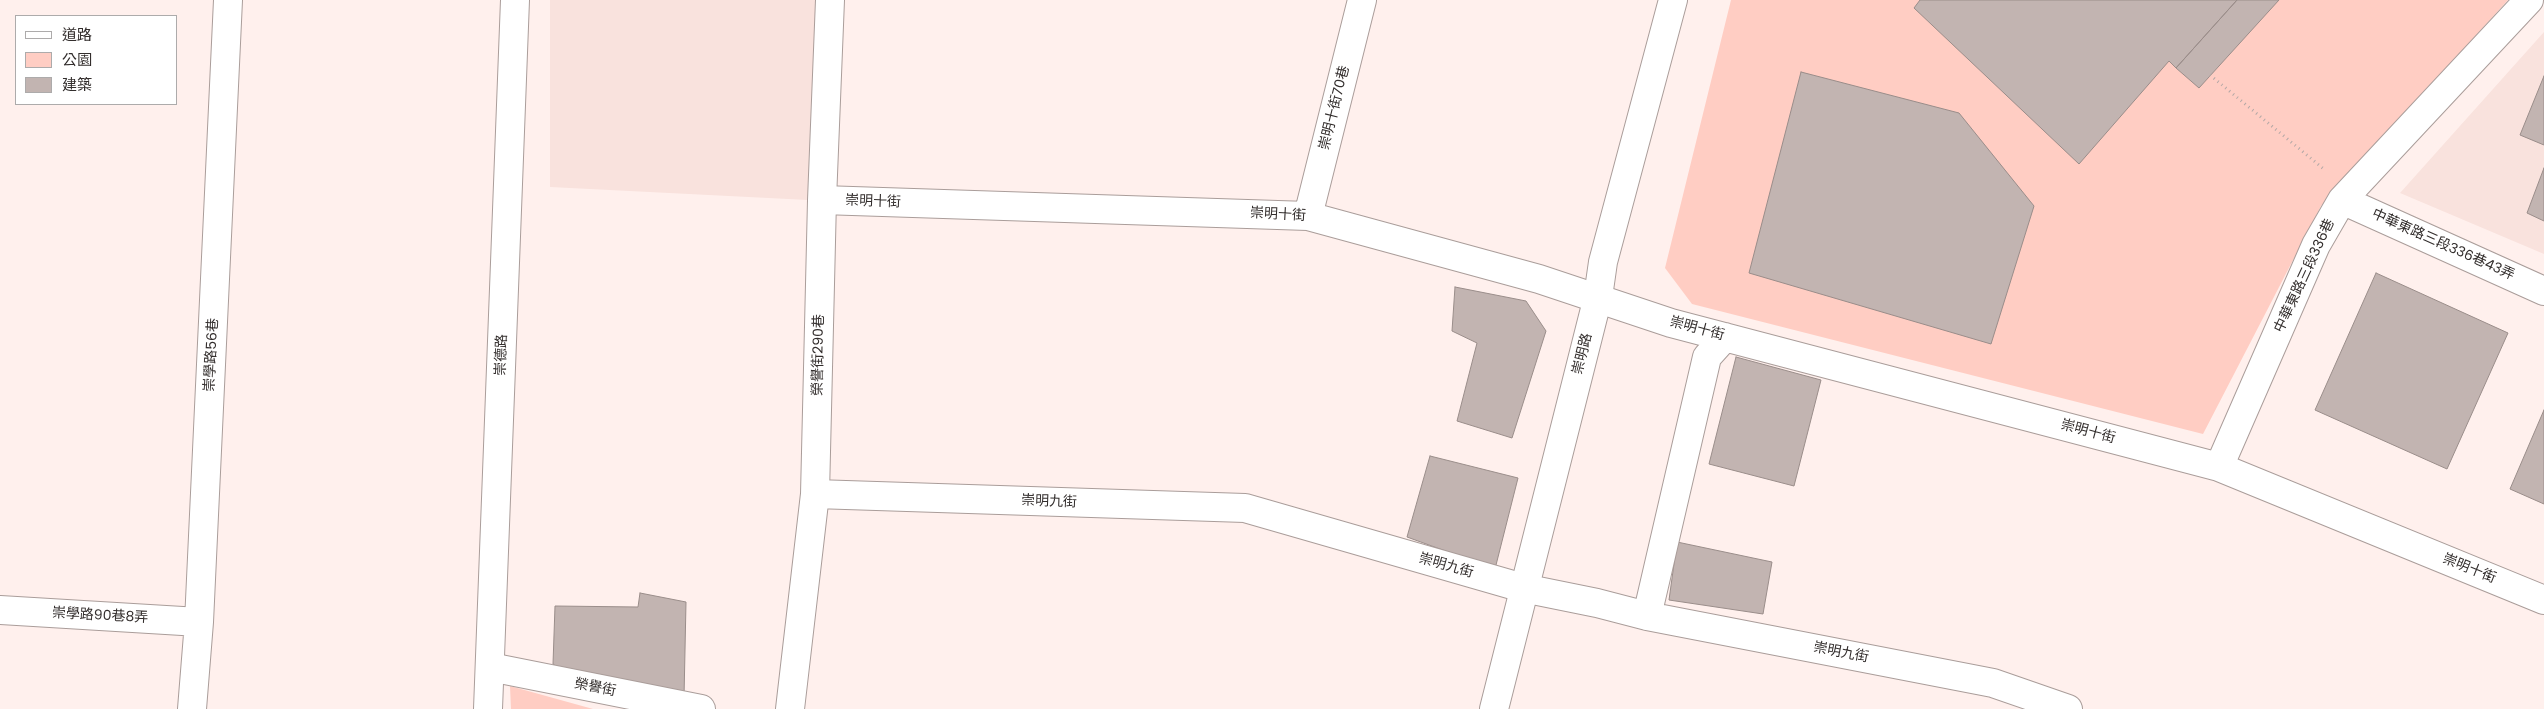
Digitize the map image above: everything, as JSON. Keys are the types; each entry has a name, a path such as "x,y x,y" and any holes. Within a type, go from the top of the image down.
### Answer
{"street":[{"name":"崇學路56巷","path":"192,709 199,622 228,0"},
{"name":"崇德路","path":"488,709 515,0"},
{"name":"榮譽街290巷","path":"790,709 815,494 822,200 830,0"},
{"name":"崇明十街70巷","path":"1308,216 1362,0"},
{"name":"崇明路","path":"1494,709 1598,297 1603,262 1673,0"},
{"name":"中華東路三段336巷","path":"2219,467 2316,245 2342,200 2529,0"},
{"name":"崇明十街","path":"822,200 1308,216 1598,297 1671,323 2219,467 2544,600"},
{"name":"中華東路三段336巷43弄","path":"2342,200 2544,292"},
{"path":"1647,616 1707,357 1725,337"},
{"name":"崇明九街","path":"815,494 1245,508 1523,588 1597,602 1647,616 1993,683 2068,709"},
{"name":"崇學路90巷8弄","path":"0,610 199,622"},
{"name":"榮譽街","path":"490,667 701,709"}],"path":[{"path":"2210,76 2329,174"}],"shaded area":[{"path":"550,0 819,0 808,200 550,187"},
{"path":"2544,32 2544,254 2400,193"}],"green space":[{"path":"1731,0 2508,0 2321,206 2203,434 1692,304 1665,268"},
{"path":"510,686 593,709 511,709"}],"building":[{"path":"1920,0 2237,0 2176,68 2169,61 2079,164 1914,8"},
{"path":"2237,0 2279,0 2199,88 2176,68"},
{"path":"1801,72 1959,113 2034,206 1991,344 1749,273"},
{"path":"2544,76 2544,145 2520,135"},
{"path":"2544,168 2544,221 2527,213"},
{"path":"2376,273 2508,333 2447,469 2315,410"},
{"path":"1455,287 1526,301 1546,331 1512,438 1457,421 1477,343 1452,331"},
{"path":"1736,357 1821,380 1794,486 1709,464"},
{"path":"2544,410 2544,504 2510,489"},
{"path":"1430,456 1518,478 1495,569 1407,537"},
{"path":"1677,542 1772,562 1763,614 1669,600"},
{"path":"640,593 686,602 684,698 574,679 553,664 555,606 638,607"}]}
